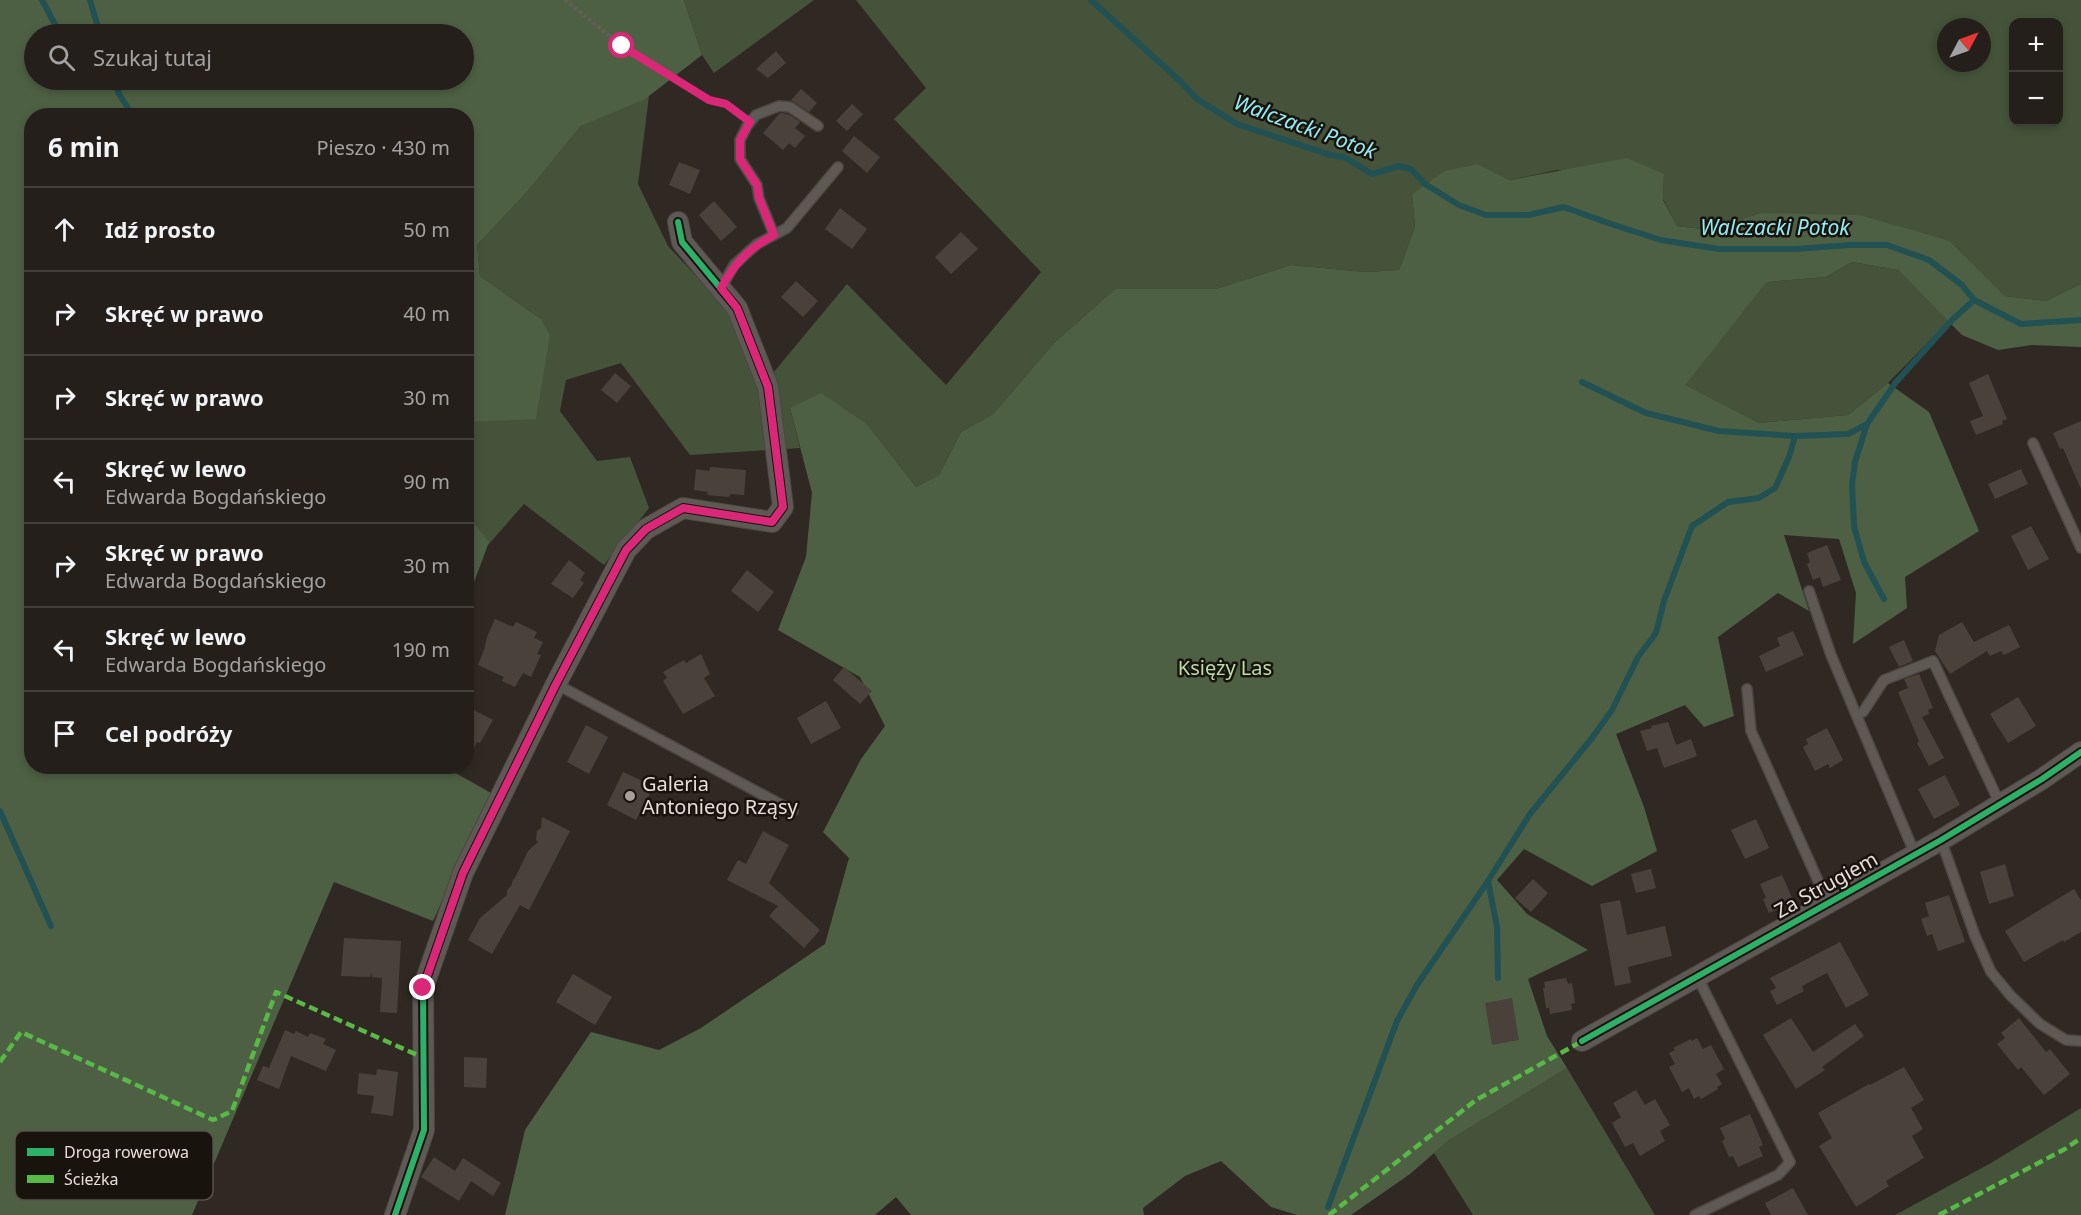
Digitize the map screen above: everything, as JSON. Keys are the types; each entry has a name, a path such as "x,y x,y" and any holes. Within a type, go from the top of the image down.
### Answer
{"street":[{"path":"395,1215 424,1130 423,988 463,873 556,684 626,550 646,529 683,508 772,522 783,507 768,387 737,308 682,242 678,222"},
{"name":"Za Strugiem","path":"1582,1041 1941,840 2042,779 2081,752"}],"lane":[{"path":"774,235 759,198 757,185 740,159 740,140 756,115 779,106 790,107 818,126"},
{"path":"721,288 734,265 757,244 787,228 838,167"},
{"path":"2033,443 2081,548"},
{"path":"1809,591 1831,655 1915,854"},
{"path":"1863,712 1884,680 1933,661 2000,804"},
{"path":"556,684 793,811"},
{"path":"1747,689 1751,731 1828,903"},
{"path":"1941,840 1975,936 1991,972 2011,996 2040,1024 2066,1040 2081,1041"},
{"path":"1695,1215 1778,1175 1790,1162 1697,976"}],"path":[{"path":"565,0 622,46 709,100 726,104 750,122"}],"green space":[{"path":"0,0 684,0 702,55 645,99 581,126 527,192 477,245 480,276 541,319 550,335 536,419 474,422 474,108 24,108 24,774 457,774 491,793 433,921 334,882 213,1166 213,1131 15,1131 15,1200 198,1200 192,1215 0,1215"},
{"path":"684,0 814,0 714,73 702,55"},
{"path":"856,0 2081,0 2081,284 2046,301 2005,296 1950,241 1760,213 1710,230 1677,226 1663,199 1664,174 1557,170 1510,180 1478,164 1412,194 1415,227 1399,270 1365,272 1291,265 1216,289 1115,289 1054,343 993,414 961,432 939,475 916,487 868,425 790,408 800,448 690,455 621,363 566,380 560,411 597,461 630,457 649,508 604,565 524,504 488,545 474,528 474,422 536,418 541,319 480,276 477,245 527,192 581,126 649,96 638,184 668,246 728,310 758,391 847,284 946,385 1041,272 894,119 926,88"},
{"name":"Księży Las","path":"1627,158 1664,174 1663,200 1677,226 1710,230 1760,213 1859,215 1950,241 2005,296 2046,301 2081,284 2081,347 2032,345 1998,350 1962,335 1898,270 1852,262 1826,277 1767,282 1685,385 1759,423 1848,415 1888,383 1929,412 1979,531 1905,577 1907,608 1853,644 1856,593 1839,539 1784,535 1809,611 1778,593 1718,637 1734,716 1704,727 1685,705 1616,734 1644,807 1657,851 1592,886 1524,849 1497,880 1527,914 1588,950 1528,979 1547,1036 1567,1068 1448,1141 1410,1174 1351,1215 1297,1215 1271,1207 1221,1161 1185,1176 1143,1208 1144,1215 911,1215 896,1197 875,1215 505,1215 525,1130 591,1032 659,1050 701,1028 825,944 849,858 823,832 861,759 885,726 860,677 778,630 806,557 812,493 790,408 821,393 868,425 916,487 939,475 961,432 993,414 1054,343 1115,289 1216,289 1291,265 1365,272 1399,270 1415,227 1412,194 1445,171 1478,164 1510,180"},
{"path":"1852,262 1898,270 1949,321 1888,383 1848,415 1759,423 1684,385 1767,282 1826,277"},
{"path":"474,524 489,542 474,582"},
{"path":"1567,1068 1655,1215 1473,1215 1434,1153 1448,1141"},
{"path":"2081,1108 2081,1215 1895,1215 1991,1163"}],"building":[{"path":"776,51 786,63 768,78 756,69"},
{"path":"801,89 817,103 809,112 791,100"},
{"path":"852,104 863,114 847,131 836,121"},
{"path":"780,113 788,114 800,122 795,128 805,136 795,148 789,143 783,150 763,133"},
{"path":"854,136 880,157 867,173 842,151"},
{"path":"679,162 700,170 690,194 669,185"},
{"path":"714,201 737,227 721,241 699,215"},
{"path":"840,208 867,229 852,249 825,229"},
{"path":"961,232 978,249 951,274 935,257"},
{"path":"796,281 818,301 803,317 781,297"},
{"path":"615,373 631,386 617,403 601,390"},
{"path":"1988,374 2007,419 2002,421 2003,424 1976,435 1970,421 1983,416 1969,383"},
{"path":"2081,421 2081,489 2063,448 2060,449 2053,433"},
{"path":"710,467 746,470 744,495 731,494 728,497 707,495 708,492 694,490 696,469 709,471"},
{"path":"2021,469 2028,484 1995,499 1988,484"},
{"path":"2031,526 2049,559 2028,570 2011,536"},
{"path":"1827,545 1841,580 1823,587 1820,577 1813,580 1807,564 1810,562 1807,553"},
{"path":"569,560 585,573 580,580 584,583 573,598 551,584"},
{"path":"747,570 774,592 758,612 731,591"},
{"path":"495,619 513,627 516,622 537,632 534,638 543,642 537,654 541,655 531,677 523,673 515,687 502,681 504,677 478,665"},
{"path":"1962,622 1974,642 2009,625 2020,647 2004,655 2001,651 1990,656 1987,651 1950,674 1935,651 1939,635"},
{"path":"1793,631 1804,655 1766,672 1759,656 1780,646 1777,638"},
{"path":"1904,640 1913,661 1899,667 1889,647"},
{"path":"701,654 710,674 704,678 715,696 683,714 663,681 667,678 663,672 684,660 686,663"},
{"path":"844,667 872,691 860,704 833,680"},
{"path":"1919,674 1933,708 1928,710 1929,714 1922,717 1944,758 1929,766 1917,743 1919,741 1898,692 1908,688 1904,679"},
{"path":"2018,697 2036,726 2008,743 1990,714"},
{"path":"826,701 841,728 811,744 797,718"},
{"path":"474,710 493,720 480,743 477,742 474,748"},
{"path":"1668,722 1676,745 1691,739 1697,756 1664,768 1657,748 1647,751 1640,731"},
{"path":"586,725 608,737 589,774 567,762"},
{"path":"1827,728 1843,760 1830,768 1828,764 1815,771 1803,747 1808,744 1806,739"},
{"name":"Galeria Antoniego Rząsy","path":"623,772 654,786 636,820 607,805"},
{"path":"1945,775 1960,805 1934,819 1918,789"},
{"path":"542,817 570,831 529,910 520,905 492,954 468,940 480,918 507,895 507,890 528,851 538,842 536,840 537,831 541,828"},
{"path":"1756,819 1769,848 1745,859 1731,830"},
{"path":"763,831 789,845 769,883 820,930 804,948 769,916 778,906 727,880 738,860 746,864"},
{"path":"2005,864 2014,896 1989,904 1980,872"},
{"path":"1651,869 1656,888 1636,893 1631,874"},
{"path":"1782,875 1794,902 1769,913 1760,884"},
{"path":"1533,879 1548,893 1531,912 1515,898"},
{"path":"2074,889 2081,900 2081,932 2024,962 2005,931"},
{"path":"1949,895 1965,942 1938,951 1932,934 1927,936 1921,919 1929,916 1925,903"},
{"path":"1620,900 1627,935 1665,926 1672,956 1628,967 1631,983 1615,986 1600,904"},
{"path":"344,938 401,941 397,1013 380,1012 382,978 372,977 372,972 370,977 341,976"},
{"path":"1840,942 1869,995 1846,1008 1827,973 1802,986 1804,991 1777,1005 1770,991 1776,988 1770,978"},
{"path":"573,974 612,997 595,1025 556,1002"},
{"path":"1566,978 1568,984 1572,983 1575,1003 1571,1004 1572,1010 1550,1014 1549,1008 1546,1008 1544,982"},
{"path":"1512,998 1519,1040 1492,1045 1485,1003"},
{"path":"1791,1018 1813,1052 1855,1024 1864,1036 1822,1067 1825,1070 1796,1089 1763,1035"},
{"path":"2019,1018 2046,1052 2050,1049 2070,1074 2044,1095 2021,1067 2018,1070 1997,1044 2005,1038 2001,1033"},
{"path":"285,1030 294,1034 296,1031 308,1037 310,1033 326,1039 323,1044 336,1050 326,1071 291,1056 279,1089 257,1080 263,1066 269,1068"},
{"path":"1697,1038 1703,1049 1711,1045 1724,1069 1716,1074 1722,1084 1701,1099 1699,1096 1694,1099 1689,1088 1682,1092 1669,1067 1675,1064 1669,1053 1675,1050 1673,1048"},
{"path":"464,1057 487,1058 486,1088 464,1087"},
{"path":"1904,1067 1924,1100 1911,1108 1923,1129 1912,1136 1924,1158 1886,1181 1889,1186 1856,1207 1819,1146 1832,1138 1818,1113"},
{"path":"377,1069 398,1072 393,1116 371,1113 374,1096 357,1094 359,1073 376,1075"},
{"path":"1636,1090 1645,1105 1655,1099 1670,1125 1660,1131 1665,1141 1640,1156 1633,1143 1625,1147 1612,1123 1621,1117 1613,1103"},
{"path":"1750,1114 1763,1145 1759,1147 1763,1156 1738,1167 1733,1156 1729,1157 1722,1141 1725,1139 1720,1128"},
{"path":"434,1157 455,1171 463,1158 501,1183 493,1196 471,1181 459,1201 421,1177"},
{"path":"1793,1188 1808,1215 1771,1215 1765,1203"}],"waterway":[{"path":"42,0 55,24"},
{"path":"90,0 97,24"},
{"name":"Walczacki Potok","path":"1091,0 1197,99 1237,124 1327,154 1346,158 1372,174 1399,166 1411,169 1425,184 1459,205 1486,215 1528,215 1564,207 1661,240 1719,249 1795,249 1887,245 1929,260 1962,285 1974,300 2021,324 2081,320"},
{"path":"118,90 128,108"},
{"path":"1328,1207 1397,1021 1417,985 1488,881 1530,814 1612,710 1638,657 1656,633 1664,601 1692,526 1728,502 1759,498 1775,488 1789,457 1795,436 1848,434 1867,424 1896,382 1952,320 1974,300"},
{"path":"1582,382 1646,413 1719,431 1795,436"},
{"path":"1867,424 1855,462 1852,485 1854,526 1864,562 1884,599"},
{"path":"0,811 51,926"},
{"path":"1488,881 1497,927 1498,978"}],"marked path":[{"path":"0,1062 21,1032 213,1120 232,1111 276,992 424,1058"},
{"path":"1329,1215 1476,1100 1586,1039"},
{"path":"1939,1215 2065,1149 2081,1138"}],"cycle path":[{"path":"395,1215 424,1130 423,988 463,873 556,684 626,550 646,529 683,508 772,522 783,507 768,387 737,308 682,242 678,222"},
{"path":"1582,1041 1941,840 2042,779 2081,752"}],"place":[{"name":"Galeria Antoniego Rząsy","path":"630,796"}],"route":[{"path":"423,988 463,873 556,684 626,550 646,529 683,508 772,522 783,507 768,387 737,308 721,288 734,265 757,244 774,235 759,198 757,185 740,159 740,140 750,122 726,104 709,100 622,46"}]}
